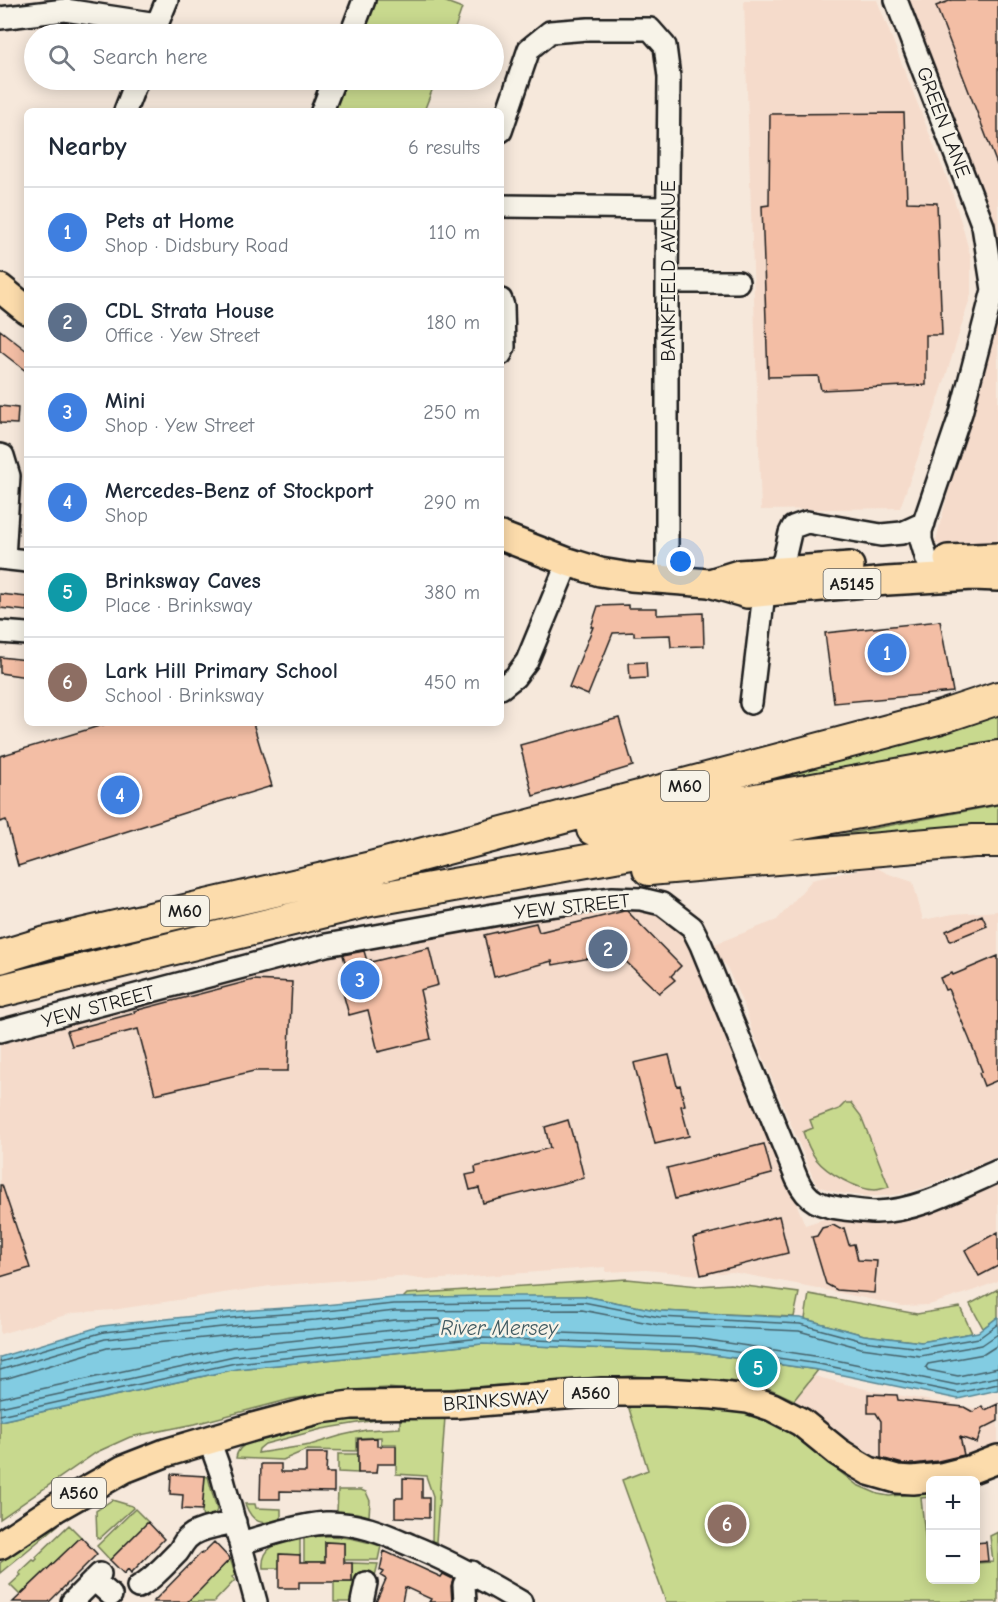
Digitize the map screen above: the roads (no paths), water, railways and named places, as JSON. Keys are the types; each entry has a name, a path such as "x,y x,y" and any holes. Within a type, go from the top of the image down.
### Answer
{"highway":[{"name":"M60","path":"0,957 46,943 370,868 930,720 998,698"},
{"name":"M60","path":"370,868 998,757"},
{"name":"M60","path":"0,991 370,900 998,787"},
{"name":"M60","path":"370,900 705,863 998,841"}],"main road":[{"path":"0,288 24,308"},
{"name":"A5145","path":"504,537 600,572 631,578 668,581 709,583 739,574 770,582 887,581 998,576"},
{"name":"A5145","path":"770,582 927,560 998,557"},
{"name":"BRINKSWAY","path":"0,1545 57,1507 124,1469 165,1453 209,1440 321,1409 344,1406 456,1404 603,1392 713,1395 748,1399 772,1407 801,1422 838,1452 869,1471 897,1479 941,1477 998,1459"}],"street":[{"path":"157,24 167,0"},
{"path":"355,24 364,0"},
{"name":"GREEN LANE","path":"897,0 983,225 995,290 961,413 921,531 921,540 927,560"},
{"path":"0,18 64,5 136,24"},
{"name":"BANKFIELD AVENUE","path":"504,122 529,49 550,32 588,29 650,29 665,46 669,77 668,581"},
{"path":"126,108 133,90"},
{"path":"323,108 330,90"},
{"path":"504,207 668,207"},
{"path":"667,282 738,282"},
{"path":"0,454 3,456 9,476 2,558 24,561"},
{"path":"751,703 758,635 770,582 784,559 793,527 807,522 881,535 902,533 924,523"},
{"path":"504,686 515,677 527,661 568,562"},
{"path":"709,583 742,607 758,635"},
{"path":"0,632 24,634"},
{"name":"YEW STREET","path":"0,1031 326,945 532,908 613,898 641,899 662,904 692,927 801,1187 810,1198 821,1204 842,1208 876,1212 892,1210 924,1203 998,1171"},
{"path":"209,1440 222,1476 256,1602"},
{"path":"138,1587 146,1583 180,1550 184,1531 199,1531 235,1522"},
{"path":"241,1543 312,1525 351,1524 387,1535 447,1560 521,1602"},
{"path":"465,1602 464,1585 471,1572"},
{"path":"72,1602 97,1577 111,1595"}],"water":[{"name":"River Mersey","path":"584,1296 660,1311 801,1318 864,1335 921,1342 978,1332 998,1317 998,1390 958,1399 818,1370 693,1352 482,1344 236,1369 0,1421 0,1357 102,1326 394,1298"}],"place":[{"name":"Pets at Home","path":"887,653"},
{"name":"Mercedes-Benz of Stockport","path":"120,795"},
{"name":"CDL Strata House","path":"608,949"},
{"name":"Mini","path":"360,980"},
{"name":"Brinksway Caves","path":"758,1368"},
{"name":"Lark Hill Primary School","path":"727,1524"}]}
